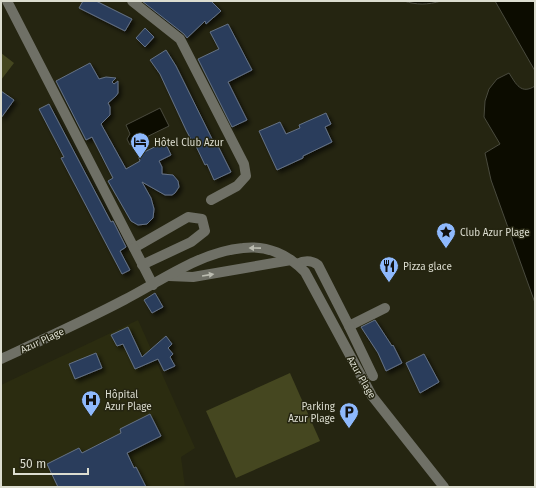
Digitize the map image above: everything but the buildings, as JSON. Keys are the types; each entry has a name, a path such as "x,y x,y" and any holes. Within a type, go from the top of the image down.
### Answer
{"street":[{"path":"7,1 153,285"},
{"path":"132,1 180,39 244,164 246,176 237,186 211,200"},
{"path":"134,248 188,217 202,219 205,231 191,242 142,265"},
{"name":"Azur Plage","path":"1,359 124,301 202,259 226,251 243,248 261,248 276,252 294,262 305,272 372,396 444,487"},
{"path":"169,276 193,277 294,262 311,261 318,266 374,376"},
{"path":"349,326 385,308"}],"shaded area":[{"path":"404,1 441,1 422,4"},
{"path":"495,1 535,1 535,71"},
{"path":"1,53 14,63 1,80"},
{"path":"509,73 522,89 535,86 535,303 491,180 485,153 500,144 484,117 485,101 489,89 497,79"},
{"path":"160,108 169,126 130,145 127,139 130,134 126,125"},
{"name":"Hôpital Azur Plage","path":"138,320 195,448 181,457 185,487 1,487 1,385"},
{"path":"290,373 320,441 236,478 206,411"}],"place":[{"name":"Hôtel Club Azur","path":"140,159"},
{"name":"Club Azur Plage","path":"446,249"},
{"name":"Pizza glace","path":"389,283"},
{"name":"Hôpital Azur Plage","path":"91,417"},
{"name":"Parking Azur Plage","path":"349,429"}]}
